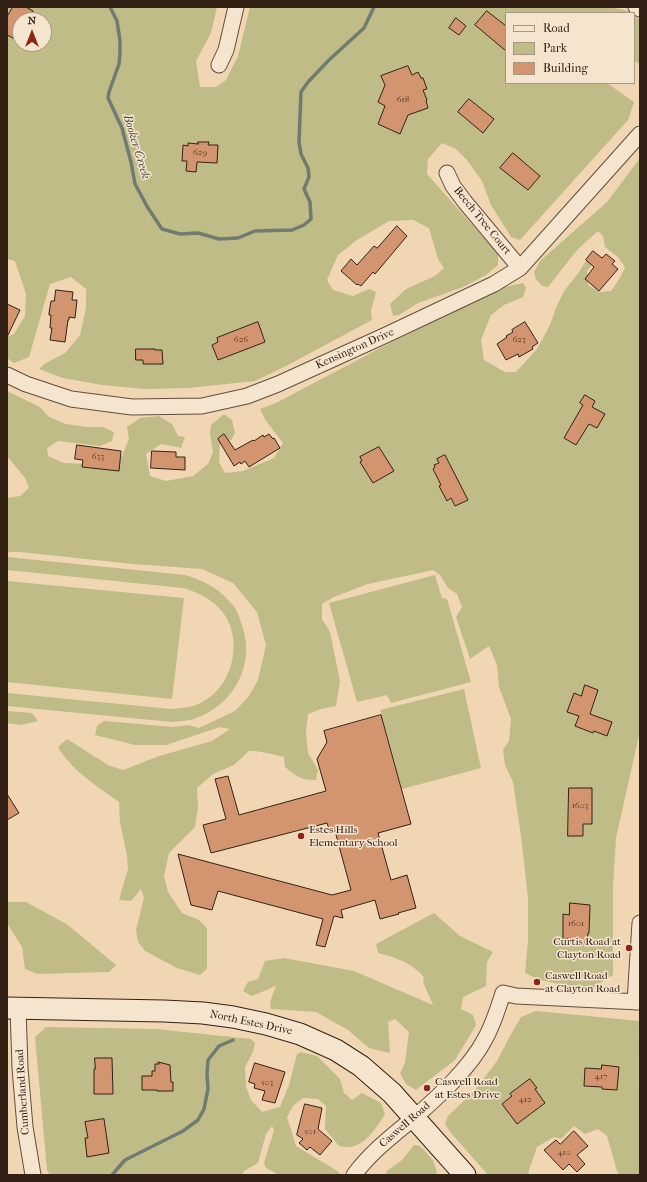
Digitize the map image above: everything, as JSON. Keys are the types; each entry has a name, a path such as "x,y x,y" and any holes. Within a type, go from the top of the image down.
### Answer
{"main road":[{"name":"North Estes Drive","path":"13,1008 203,1013 233,1017 266,1024 300,1034 330,1047 361,1066 372,1075 392,1093 465,1175"}],"street":[{"path":"218,65 226,50 236,7"},
{"path":"636,7 640,10"},
{"name":"Kensington Drive","path":"7,375 26,384 71,399 132,407 202,406 247,396 278,384 386,335 494,284 520,268 640,134"},
{"name":"Beech Tree Court","path":"447,173 453,186 465,202 520,268"},
{"path":"637,1002 640,923"},
{"name":"Caswell Road","path":"354,1175 376,1150 414,1118 453,1081 474,1058 488,1034 503,993 516,996 637,1002"},
{"name":"Cumberland Road","path":"13,1008 25,1127 33,1175"}],"green space":[{"path":"7,7 217,7 211,33 196,61 200,87 216,87 226,80 238,56 250,7 610,7 630,12 505,12 505,84 608,84 634,102 628,120 520,240 511,237 491,205 482,181 467,160 456,149 442,143 428,159 427,174 498,254 498,265 486,275 463,287 418,303 399,315 393,316 390,304 406,289 435,276 444,268 438,259 429,228 413,220 389,221 357,240 338,255 327,280 333,290 353,296 369,289 376,292 371,310 372,320 255,381 189,388 145,389 102,385 63,378 39,369 46,363 65,353 80,335 86,308 86,289 71,277 50,284 29,357 14,363 7,358 7,337 14,334 25,316 26,294 15,261 7,259"},
{"path":"635,16 640,20 640,64 635,62"},
{"path":"640,158 640,731 616,838 613,886 613,975 597,985 585,996 564,985 540,980 525,973 528,940 528,898 513,782 505,765 503,750 509,741 511,719 499,687 497,665 489,646 470,659 456,617 462,607 457,594 448,588 440,575 433,570 368,584 334,597 322,604 322,619 330,632 340,681 336,706 321,709 308,714 306,732 308,753 318,770 316,780 303,779 293,773 285,767 284,757 249,751 234,765 213,774 197,788 198,808 195,827 169,853 164,876 168,892 182,913 199,920 207,928 207,969 200,975 177,968 145,951 138,942 136,930 144,898 141,889 131,901 119,900 128,869 127,855 120,823 119,802 78,771 58,747 67,739 108,765 123,770 159,756 212,741 230,729 220,727 166,745 135,745 95,735 97,726 104,721 173,727 188,725 199,728 235,711 249,696 258,680 266,645 257,612 233,583 202,569 7,552 7,498 20,496 29,488 25,478 7,456 7,391 40,407 49,417 66,424 87,427 103,427 114,432 112,441 100,446 58,441 47,448 48,456 64,463 116,465 121,458 129,439 127,427 140,418 159,416 172,424 178,436 185,437 181,448 161,444 146,454 150,476 166,481 193,476 208,464 213,452 210,434 211,425 224,414 232,420 235,433 231,440 220,444 219,462 225,473 243,471 274,458 283,443 266,421 260,409 276,403 388,344 504,287 523,283 526,288 523,297 504,305 491,315 481,340 484,360 505,372 516,372 537,349 550,325 564,291 579,272 590,254 595,262 587,271 588,285 600,292 611,291 620,278 625,267 618,257 605,247 603,236 598,231 578,249 548,287 542,286 536,279 534,272 540,261 607,202"},
{"path":"7,557 185,575 209,585 224,596 234,606 242,625 246,653 244,667 239,680 223,702 212,710 196,718 182,721 172,722 7,706 7,693 171,709 185,708 206,700 217,690 226,678 234,650 233,635 228,621 220,609 208,599 193,591 183,588 7,570"},
{"path":"435,575 442,598 447,599 471,682 391,703 387,695 357,702 329,603"},
{"path":"7,581 184,598 172,699 7,682"},
{"path":"464,689 481,768 402,789 380,710"},
{"path":"7,711 32,713 38,721 21,725 7,723"},
{"path":"7,902 26,902 68,925 116,965 109,972 37,974 25,969 22,947 7,923"},
{"path":"434,913 460,936 493,952 487,962 486,986 463,997 461,1009 473,1015 476,1025 455,1060 416,1090 406,1084 400,1073 405,1063 409,1032 395,1019 388,1022 390,1053 369,1048 348,1030 316,1012 271,1009 270,1002 276,986 252,996 243,991 248,982 258,979 265,961 284,958 354,971 433,1005 423,982 424,977 409,964 391,956 378,953 376,944"},
{"path":"536,1011 640,1021 640,1175 619,1175 607,1136 598,1129 585,1134 574,1126 561,1139 554,1137 537,1147 528,1175 488,1175 451,1133 445,1124 448,1116 475,1090 497,1061 521,1017"},
{"path":"46,1027 156,1029 251,1039 255,1043 253,1052 245,1067 246,1087 251,1100 262,1112 280,1107 289,1085 297,1054 301,1052 317,1056 340,1079 344,1093 352,1100 362,1093 381,1103 385,1114 365,1140 355,1146 344,1147 339,1146 325,1129 326,1106 318,1099 303,1098 293,1106 287,1117 296,1146 339,1172 339,1175 279,1175 266,1168 264,1163 274,1130 272,1126 266,1134 258,1163 244,1171 242,1175 50,1175 47,1170 35,1037"},
{"path":"414,1145 420,1146 433,1160 437,1172 435,1175 386,1175 387,1171 402,1160"}],"building":[{"path":"13,7 26,7 33,11 12,12 12,38 7,35 7,17"},
{"path":"487,11 505,25 505,50 475,25"},
{"path":"456,18 466,26 459,35 449,28"},
{"path":"408,66 412,75 418,72 421,78 423,78 427,89 423,90 428,108 408,115 400,134 378,124 385,106 378,102 385,85 381,76"},
{"path":"469,99 494,119 483,133 458,112"},
{"path":"198,142 209,142 208,145 218,145 217,163 197,162 196,172 186,171 187,161 182,161 183,145 188,146 188,143 198,144"},
{"path":"513,153 540,176 528,190 500,168"},
{"path":"397,226 407,236 375,274 373,272 361,286 358,284 357,285 341,271 351,259 357,265 374,246 377,248"},
{"path":"593,251 602,258 606,254 615,261 612,264 618,269 599,291 585,279 594,267 586,260"},
{"path":"56,290 73,292 72,300 77,300 75,318 69,317 68,320 65,342 50,340 52,328 50,328 51,315 49,315 49,313 51,301 54,301"},
{"path":"7,304 20,310 7,337"},
{"path":"258,322 265,342 218,360 212,345 218,342 217,338"},
{"path":"525,322 538,343 532,347 533,349 519,357 518,354 506,360 497,344 513,332 512,330"},
{"path":"136,349 162,350 163,364 143,364 143,360 136,360"},
{"path":"585,395 595,401 592,407 605,414 597,428 589,424 576,445 564,438 583,405 580,403"},
{"path":"224,434 235,450 263,435 264,437 269,434 273,439 274,438 280,448 249,467 245,461 234,466 218,439"},
{"path":"77,445 121,451 119,471 82,467 83,460 75,459"},
{"path":"379,447 394,471 373,483 360,462 362,461 360,457"},
{"path":"152,451 176,452 176,457 185,457 185,470 151,468"},
{"path":"445,455 468,500 455,506 451,498 447,501 439,486 441,485 433,469 435,467 434,465 439,463 437,459"},
{"path":"585,685 598,690 590,714 612,722 607,736 594,731 593,733 575,726 579,716 567,712 574,693 581,696"},
{"path":"381,715 411,824 378,833 391,880 407,875 416,908 380,919 375,900 341,910 343,918 334,916 325,947 316,945 323,919 218,891 212,910 191,905 178,854 332,895 351,890 335,831 330,832 327,823 211,853 203,825 226,819 215,779 228,776 239,815 326,791 317,759 327,742 324,731"},
{"path":"569,788 592,788 592,824 583,824 583,836 568,836"},
{"path":"7,794 19,813 7,820"},
{"path":"570,903 590,905 587,945 568,944 568,939 563,939 563,914 569,915"},
{"path":"95,1058 112,1058 113,1094 94,1094"},
{"path":"158,1062 170,1065 173,1091 142,1090 142,1076 152,1076 152,1071 155,1071 155,1064 159,1064"},
{"path":"255,1063 285,1072 275,1103 262,1100 265,1091 254,1088 255,1084 249,1082"},
{"path":"602,1065 619,1067 617,1090 584,1086 585,1068 601,1069"},
{"path":"530,1079 545,1103 517,1124 502,1104 512,1096 510,1094"},
{"path":"305,1104 322,1108 318,1129 332,1141 320,1155 310,1147 307,1150 299,1143 303,1139 297,1135"},
{"path":"104,1119 109,1153 87,1157 85,1138 88,1138 85,1122"},
{"path":"574,1131 588,1146 577,1155 585,1164 577,1172 569,1164 563,1170 544,1150 556,1140 560,1144"}],"waterway":[{"name":"Booker Creek","path":"110,7 117,21 120,53 119,64 108,98 122,128 135,184 148,208 162,229 180,234 198,233 219,239 238,238 255,231 292,230 304,225 311,219 310,202 304,189 309,177 308,168 301,154 299,142 301,92 308,82 329,60 364,28 374,7"},
{"path":"112,1175 125,1160 183,1131 198,1120 204,1109 208,1089 208,1060 219,1046 233,1040"}],"place":[{"name":"Estes Hills Elementary School","path":"301,836"},
{"name":"Curtis Road at Clayton Road","path":"629,948"},
{"name":"Caswell Road at Clayton Road","path":"537,982"},
{"name":"Caswell Road at Estes Drive","path":"427,1088"}]}
